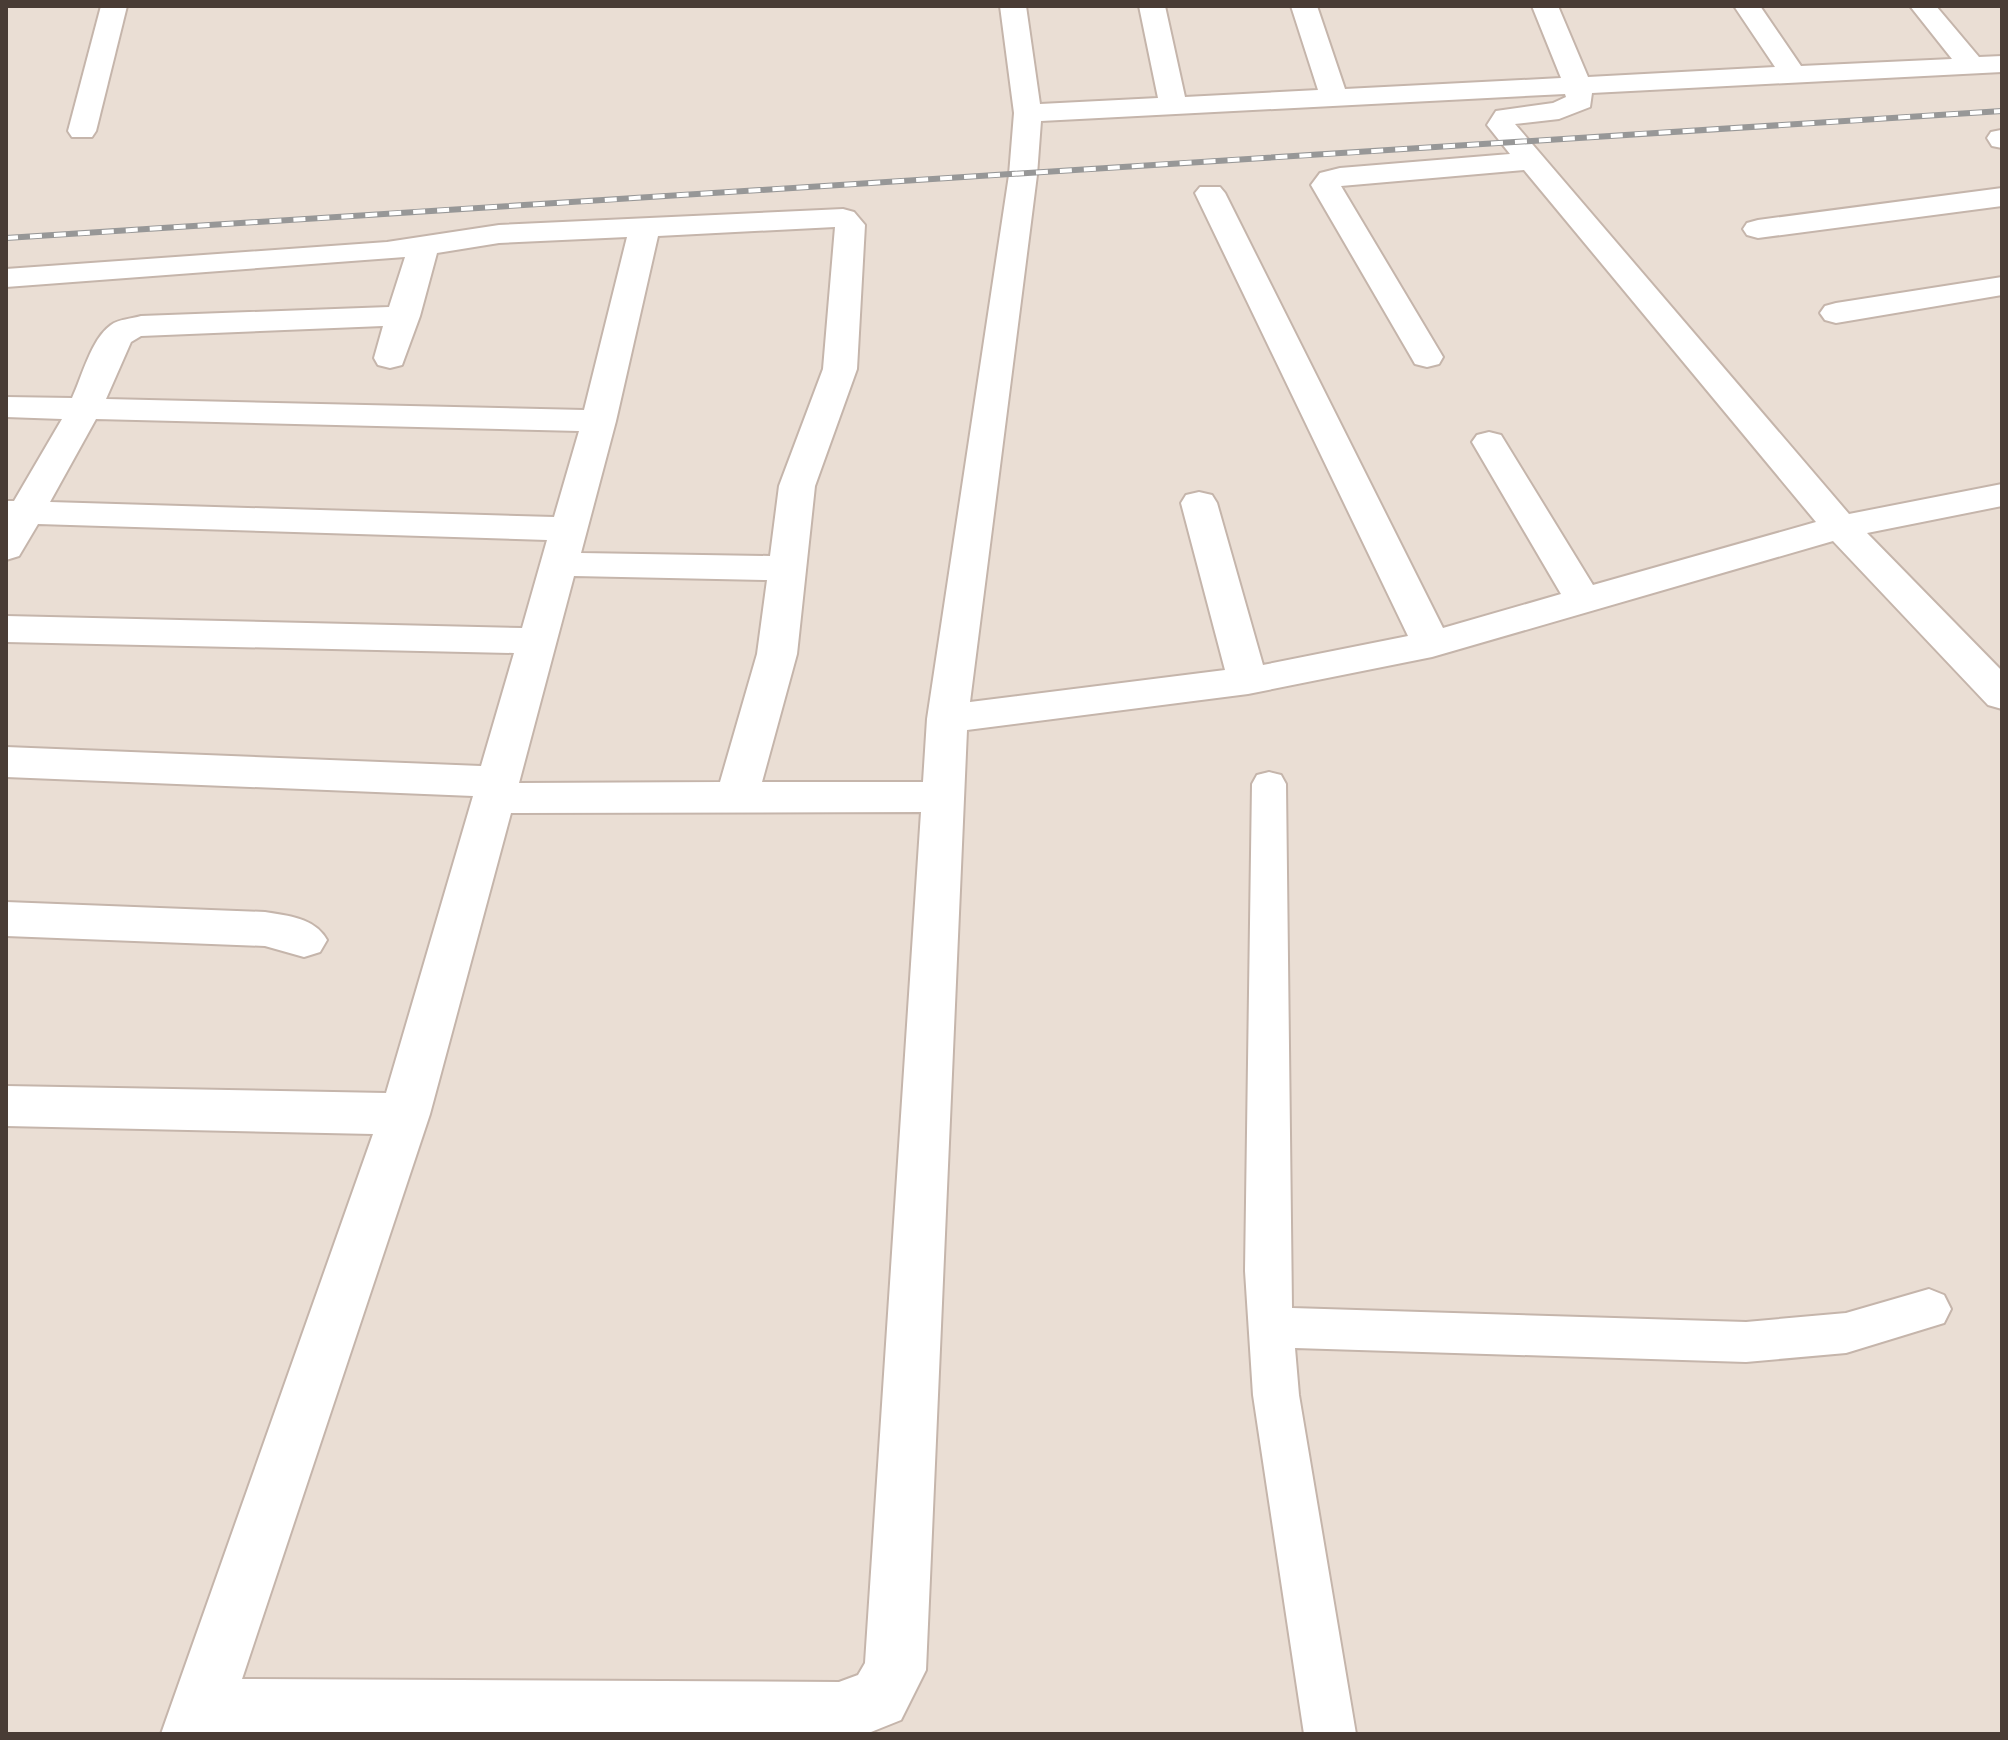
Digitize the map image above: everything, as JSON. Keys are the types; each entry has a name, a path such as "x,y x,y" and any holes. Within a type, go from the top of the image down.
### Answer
{"street":[{"path":"82,131 114,6"},
{"path":"645,226 599,421 405,1114 196,1722 839,1713 879,1698 895,1670 947,719 1023,175 1028,113 1013,6"},
{"path":"1152,6 1173,106"},
{"path":"1304,6 1333,95"},
{"path":"1545,6 1578,86 1580,101 1572,108 1506,117 1500,121 1840,527 2002,695"},
{"path":"1747,6 1794,76"},
{"path":"1923,6 1971,65"},
{"path":"1028,113 1333,95 2002,64"},
{"path":"1427,357 1326,185 1330,179 1340,177 1531,161"},
{"path":"1210,193 1432,644"},
{"path":"1758,229 2002,197"},
{"path":"6,278 423,248 499,234 827,216 843,218 850,225 840,369 797,486 777,654 737,798"},
{"path":"390,358 423,248"},
{"path":"1836,313 2002,286"},
{"path":"6,548 16,513 85,408 116,338 124,330 141,326 404,316"},
{"path":"6,407 599,421"},
{"path":"1489,442 1584,601"},
{"path":"947,719 1248,681 1432,644 1840,527 2002,495"},
{"path":"1199,503 1248,681"},
{"path":"16,513 564,546 786,568"},
{"path":"6,629 537,641"},
{"path":"6,762 496,790 737,798 942,797"},
{"path":"6,919 265,929 289,933 304,940"},
{"path":"6,1106 405,1114"}],"lane":[{"path":"1269,784 1267,1271 1276,1395 1330,1734"},
{"path":"1271,1327 1746,1342 1846,1333 1929,1309"}],"shaded area":[{"path":"6,6 2002,6 2002,1734 6,1734"}],"railway":[{"path":"6,238 2002,111"}]}
